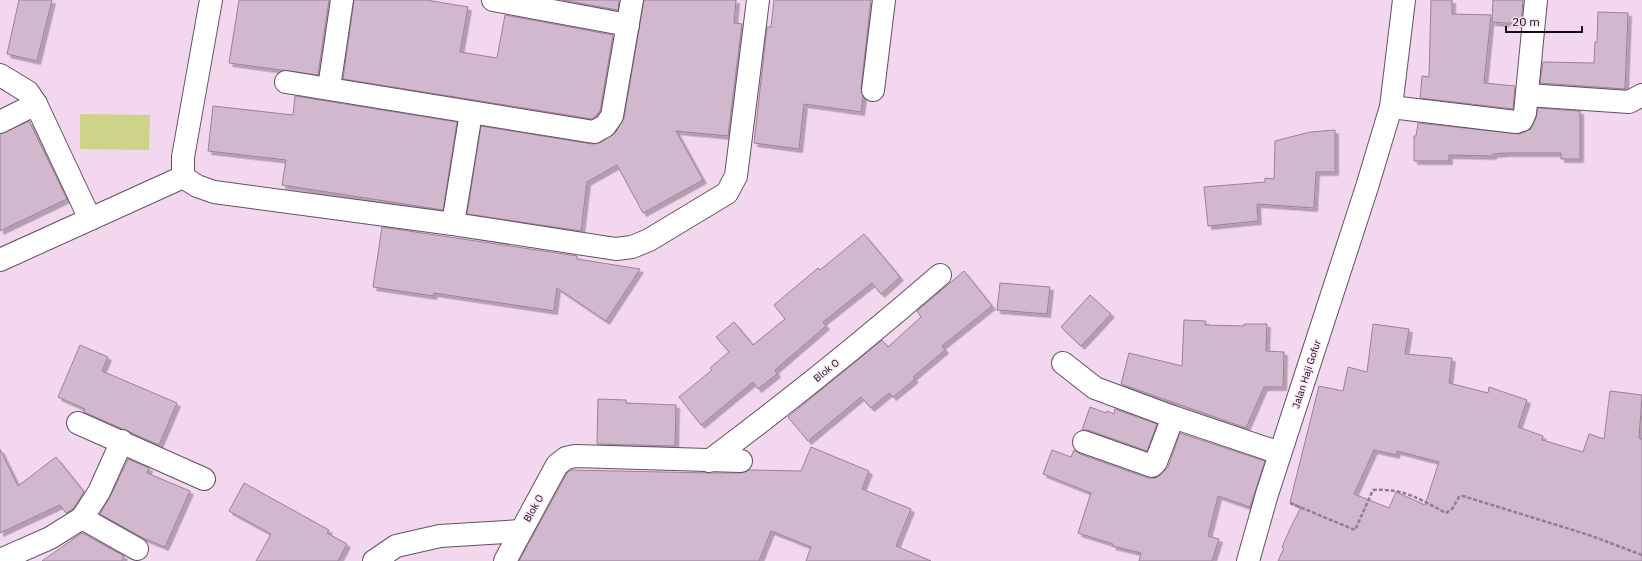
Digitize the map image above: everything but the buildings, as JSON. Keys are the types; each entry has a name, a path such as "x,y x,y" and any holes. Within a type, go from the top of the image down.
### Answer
{"street":[{"path":"183,177 183,157 211,0"},
{"path":"329,88 342,0"},
{"path":"493,0 628,25"},
{"path":"286,82 594,132 605,126 612,116 632,0"},
{"path":"183,177 197,186 214,192 453,224 616,249 632,247 649,240 727,193 736,176 758,0"},
{"path":"873,90 884,0"},
{"name":"Jalan Haji Gofur","path":"1248,561 1267,494 1367,187 1391,107 1404,0"},
{"path":"1391,107 1516,122 1522,120 1525,113 1536,0"},
{"path":"0,75 28,92 36,104 90,218"},
{"path":"1527,95 1629,102 1642,96"},
{"path":"0,122 36,104"},
{"path":"453,224 471,113"},
{"path":"0,260 183,177"},
{"name":"Blok O","path":"709,461 796,394 898,312 940,275"},
{"path":"1063,363 1096,388 1173,418 1280,453"},
{"path":"1084,442 1152,466 1156,462 1173,418"},
{"path":"78,423 122,441 204,479"},
{"path":"0,560 50,538 82,518 99,492 122,441"},
{"name":"Blok O","path":"504,561 557,465 566,458 575,456 741,461"},
{"path":"82,518 137,549"},
{"path":"374,561 396,546 440,536 521,531"}],"path":[{"path":"1267,494 1354,530 1373,490 1388,489 1407,493 1446,513 1452,509 1459,497 1463,496 1592,536 1642,555"}],"green space":[{"path":"80,114 150,115 149,150 80,149"}]}
